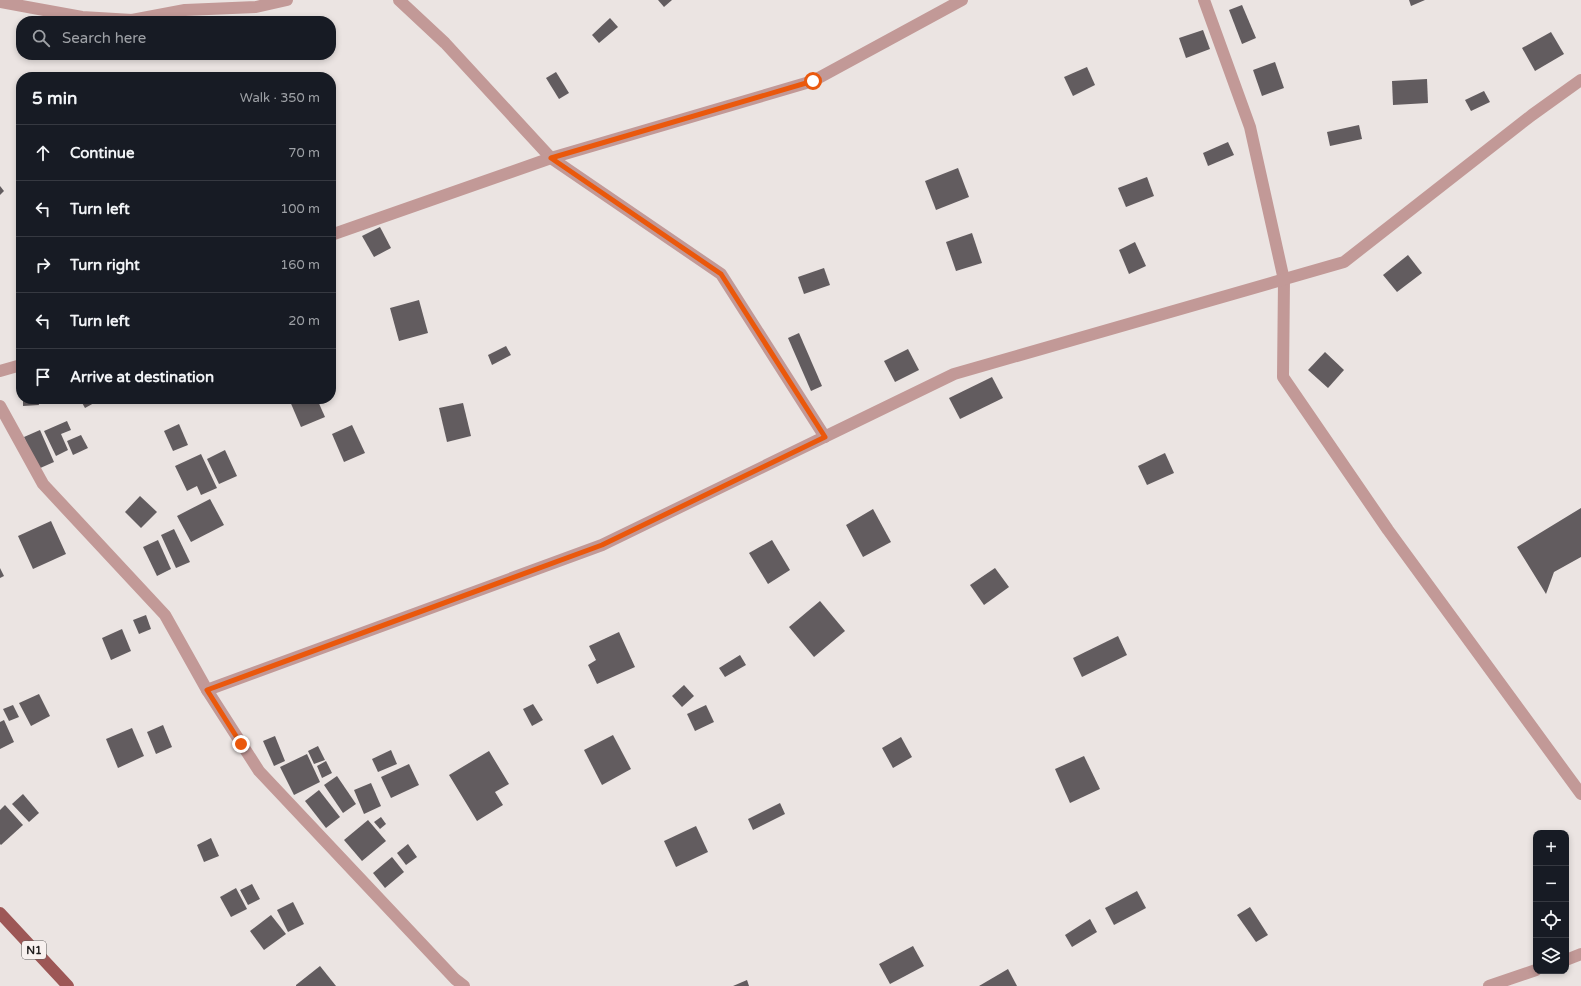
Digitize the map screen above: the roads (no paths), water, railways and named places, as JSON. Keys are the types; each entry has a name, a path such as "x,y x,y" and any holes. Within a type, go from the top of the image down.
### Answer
{"main road":[{"name":"N1","path":"0,914 68,986"}],"street":[{"path":"153,16 185,10 256,7 287,0"},
{"path":"399,0 445,43 551,158 721,274 825,437"},
{"path":"336,233 551,158 813,81 962,0"},
{"path":"1204,0 1250,127 1284,280 1283,377 1388,530 1581,794"},
{"path":"0,2 77,16"},
{"path":"207,690 602,545 954,374 1344,262 1532,115 1581,80"},
{"path":"0,371 16,366"},
{"path":"0,406 43,484 165,615 207,690 259,771 455,979 464,986"},
{"path":"1569,959 1581,954"},
{"path":"1489,986 1533,971"}]}
